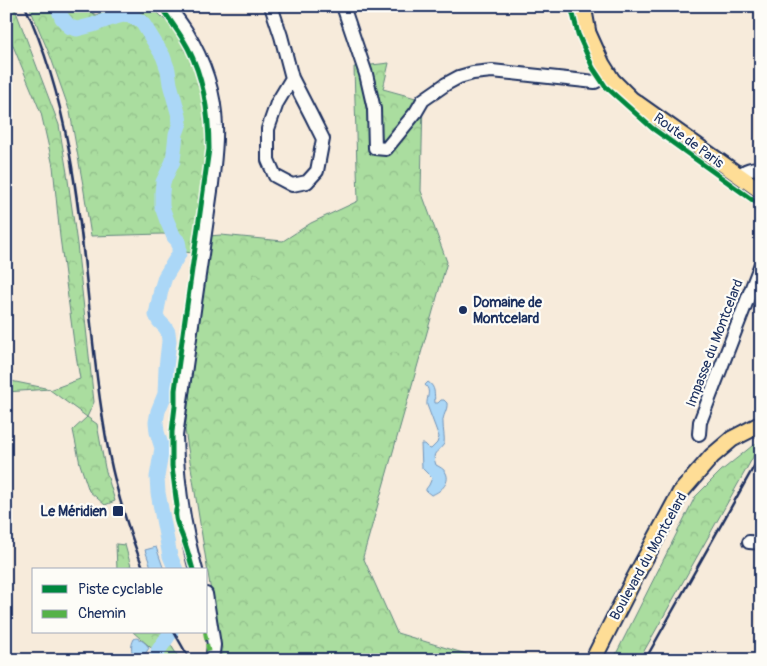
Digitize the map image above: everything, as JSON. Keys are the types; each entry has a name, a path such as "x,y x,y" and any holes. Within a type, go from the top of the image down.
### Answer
{"main road":[{"name":"Route de Paris","path":"583,6 588,34 608,75 618,87 631,99 761,191"},
{"name":"Boulevard du Montcelard","path":"593,660 680,493 712,456 732,439 756,430"},
{"name":"Boulevard du Montcelard","path":"600,660 686,497 718,461 756,430"}],"street":[{"path":"168,6 197,50 207,75 214,103 216,124 213,175 176,436 176,456 185,520 195,568"},
{"path":"271,6 292,78 312,115 322,139 318,171 307,182 292,185 275,176 268,160 268,129 277,104 292,78"},
{"path":"343,6 368,83 374,109 375,148 386,149 416,112 423,100 459,77 492,71 596,82 608,75"},
{"path":"740,176 742,173 756,167 761,169"},
{"name":"Impasse du Montcelard","path":"699,434 700,422 761,264"},
{"path":"179,417 185,469 202,568"},
{"path":"208,606 214,656"},
{"path":"208,632 214,656"}],"green space":[{"path":"6,6 14,6 59,125 77,244 94,402 87,417 50,390 80,379 60,237 53,166 41,113 6,29"},
{"path":"29,6 81,6 96,15 114,6 151,6 173,28 191,60 206,98 216,149 202,254 184,252 180,235 91,236 70,112 51,58"},
{"path":"389,63 383,89 423,100 421,191 447,262 363,557 397,633 486,660 222,660 185,430 209,236 221,235 283,241 311,223 358,201 354,67"},
{"path":"6,380 50,389 6,392"},
{"path":"87,417 97,424 105,468 115,501 105,505 89,491 80,464 73,430"},
{"path":"761,443 639,660 613,660 695,497 721,471 752,446"},
{"path":"116,544 125,545 131,568 117,568"},
{"path":"135,634 164,634 180,660 165,660"}],"water":[{"path":"428,382 433,388 435,403 444,400 447,403 443,420 444,444 434,457 436,465 446,473 447,480 441,490 431,495 426,489 432,478 422,468 421,444 431,449 437,443 439,437 427,405 428,392 425,385"},
{"path":"156,547 163,568 151,568 145,550"},
{"path":"136,638 144,642 149,648 141,660 136,660 132,652 132,645"}],"waterway":[{"path":"57,6 62,18 70,27 77,29 123,15 131,16 142,22 163,56 179,116 180,123 176,134 173,161 163,182 162,193 162,207 174,237 178,241 179,254 165,277 156,315 168,332 169,341 165,394 156,422 162,448 157,477 158,493 170,556 175,568"},
{"path":"157,660 158,651 170,634"}],"railway":[{"path":"25,6 46,59 61,114 72,170 100,398 109,454 124,513 143,568"},
{"path":"645,660 761,454"},
{"path":"175,634 190,660"}],"marked path":[{"path":"205,634 210,660"}],"cycle path":[{"path":"160,6 182,37 198,72 207,110 209,136 209,149 175,390 172,432 172,466 177,506 176,518 192,568"},
{"path":"571,6 578,34 593,68 605,86 652,128 761,206"}],"place":[{"name":"Domaine de Montcelard","path":"463,310"},
{"name":"Le Méridien","path":"118,511"}]}
